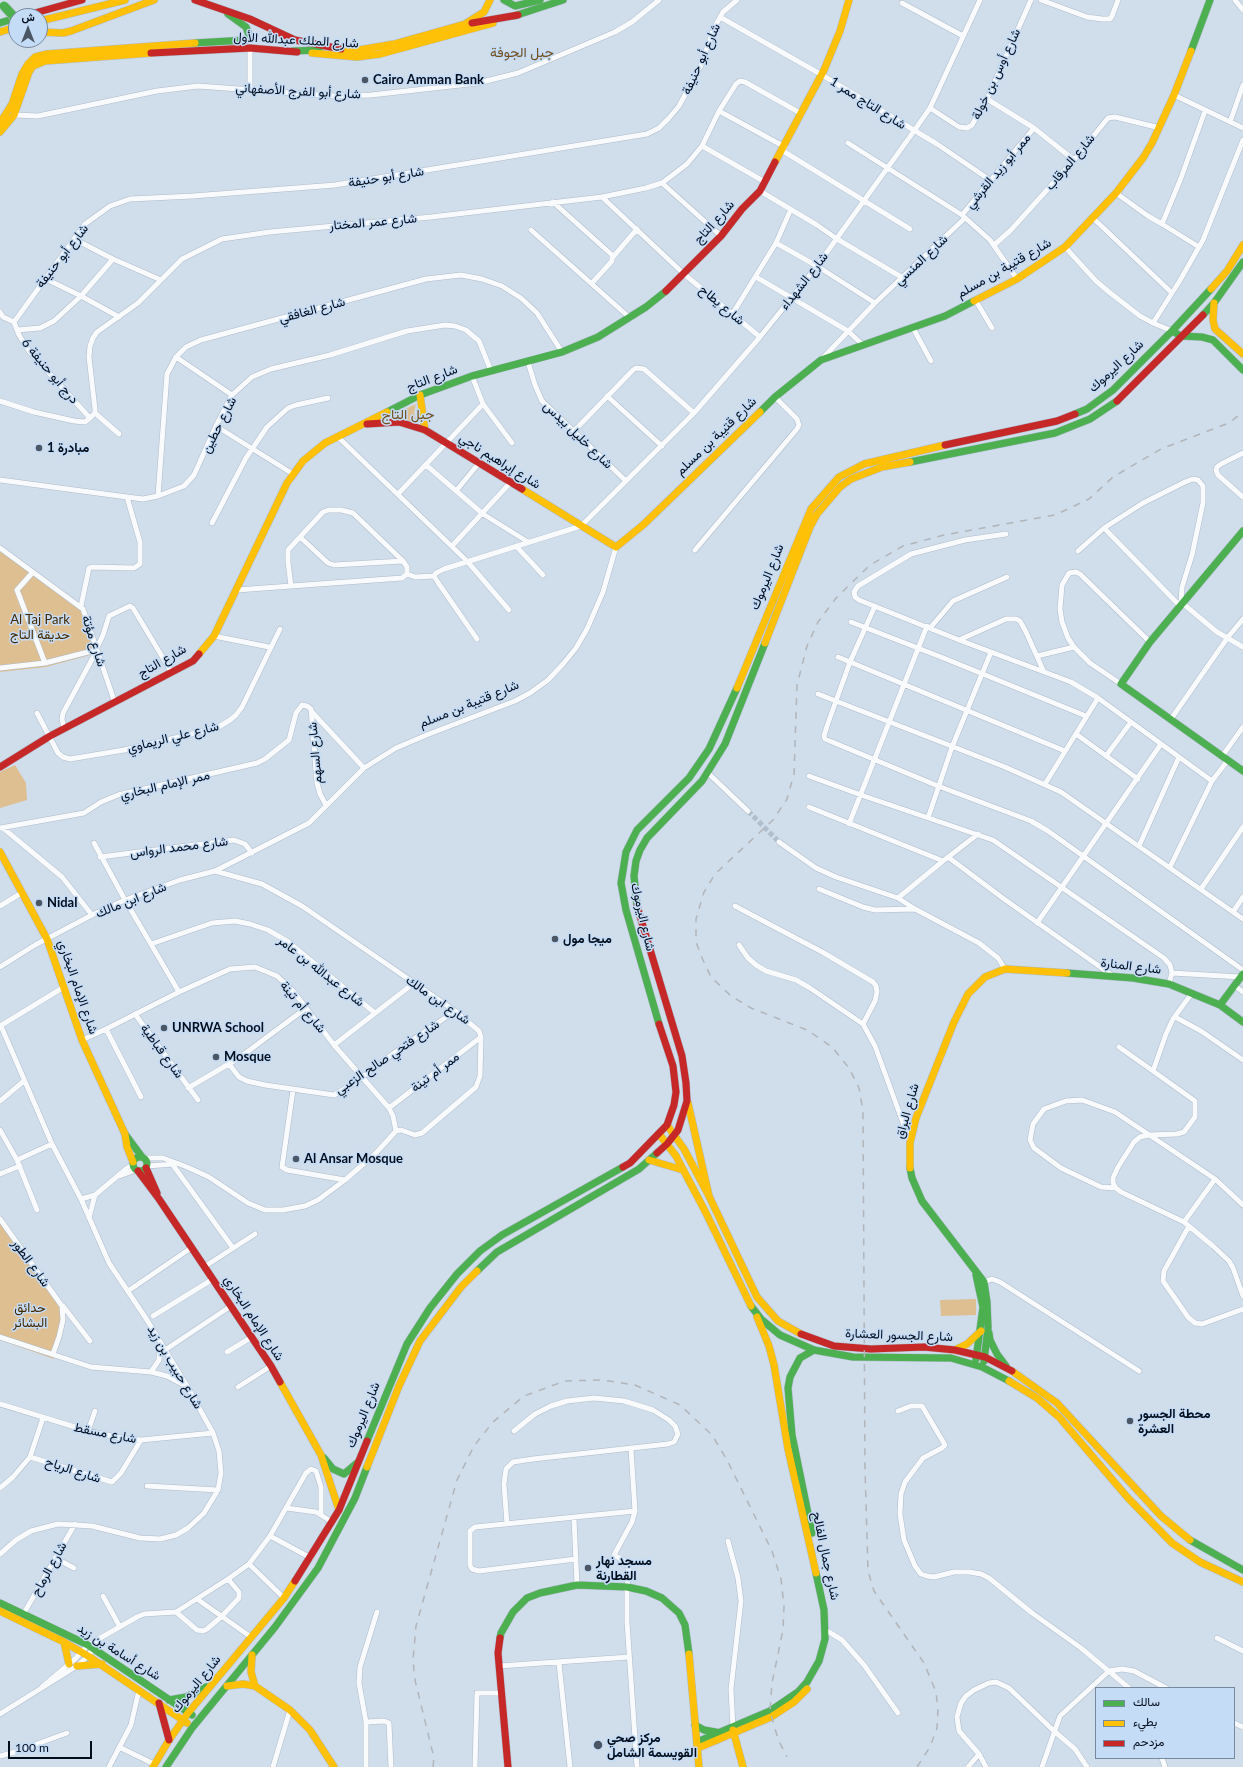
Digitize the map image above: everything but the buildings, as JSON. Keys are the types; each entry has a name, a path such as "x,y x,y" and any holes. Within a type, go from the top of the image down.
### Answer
{"main road":[{"path":"48,9 82,0"},
{"path":"48,19 124,0"},
{"path":"48,32 63,33 81,28 154,0"},
{"path":"195,0 250,19 295,40 334,49"},
{"path":"464,24 484,12 490,0"},
{"path":"504,0 515,6 521,6 540,0"},
{"name":"شارع الملك عبدالله الأول","path":"30,65 49,60 148,52 250,48 357,57 380,54 518,15 563,0"},
{"name":"شارع التاج","path":"0,767 50,736 172,673 192,661 214,636 237,590 276,504 293,474 303,461 314,451 362,424 420,395 472,376 562,352 598,337 630,318 662,294 721,236 742,209 760,191 784,149 822,75 840,31 849,0"},
{"name":"شارع قتيبة بن مسلم","path":"616,547 643,525 775,397 821,360 945,316 1017,279 1065,247 1116,192 1143,158 1160,128 1174,95 1210,0"},
{"name":"شارع الملك عبدالله الأول","path":"11,114 24,75 35,57 51,54 152,44 246,40 249,35 246,27 221,10"},
{"path":"293,51 334,49 359,50 382,47 464,24 518,15"},
{"path":"0,123 11,114"},
{"path":"0,132 11,114"},
{"name":"شارع اليرموك","path":"153,1765 168,1740 186,1716 284,1598 311,1558 339,1510 407,1344 430,1308 457,1274 480,1251 502,1234 610,1176 630,1162 659,1134 666,1125 674,1105 676,1092 673,1066 653,1006 626,910 621,883 626,852 630,840 637,830 689,778 709,749 726,715 811,509 818,499 839,477 864,464 876,460 1057,421 1087,409 1114,390 1172,331 1227,271 1243,245"},
{"name":"شارع اليرموك","path":"166,1767 198,1720 275,1627 328,1551 355,1498 399,1386 420,1342 461,1287 497,1252 626,1176 649,1160 675,1135 685,1112 687,1101 686,1083 682,1056 636,903 634,876 640,850 647,838 708,773 725,744 810,527 821,509 840,487 852,479 882,467 1055,433 1090,419 1116,402 1214,303 1243,262"},
{"path":"1214,303 1213,320 1215,329 1243,354"},
{"path":"1172,331 1181,336 1202,337 1213,340 1243,370"},
{"path":"420,395 425,430"},
{"name":"شارع إبراهيم ناجي","path":"362,424 395,422 407,423 425,430 616,547"},
{"path":"1243,531 1150,642 1121,684 1243,771"},
{"name":"شارع الإمام البخاري","path":"0,852 23,892 47,939 82,1040 140,1165 159,1199 271,1366 321,1455 339,1510"},
{"name":"شارع المنارة","path":"1005,969 1114,976 1170,984 1220,1006 1243,1022"},
{"name":"شارع البراق","path":"978,1366 981,1356 987,1302 984,1282 922,1201 916,1190 910,1165 910,1143 916,1118 938,1058 968,994 985,977 1005,969"},
{"path":"1220,1006 1242,974"},
{"path":"687,1101 709,1196"},
{"name":"شارع الجسور العشارة","path":"666,1125 675,1135 709,1196 736,1256 757,1297 770,1313 787,1327 815,1340 834,1346 871,1349 924,1348 955,1350 981,1356 1008,1368 1057,1403 1161,1516 1173,1527 1196,1545 1243,1570"},
{"path":"659,1134 667,1144"},
{"name":"شارع الجسور العشارة","path":"667,1144 683,1170 749,1303 768,1326 780,1335 814,1350 854,1357 944,1357 978,1366 1002,1376 1037,1398 1059,1417 1128,1498 1172,1543 1200,1562 1243,1582"},
{"path":"649,1160 683,1170"},
{"name":"شارع البراق","path":"974,1269 981,1293 984,1329"},
{"name":"شارع جمال الفالح","path":"698,1745 721,1733 733,1731 770,1711 798,1692 819,1661 826,1631 821,1594 788,1449 774,1365 769,1346 755,1311"},
{"path":"955,1350 966,1344 984,1329 1008,1368"},
{"name":"شارع جمال الفالح","path":"698,1745 771,1717 794,1702 817,1674 825,1657 829,1632 827,1608 792,1435 788,1398 790,1377 795,1366 800,1358 814,1350"},
{"name":"شارع الإمام البخاري","path":"321,1455 333,1469 344,1474 358,1462"},
{"path":"508,1767 499,1666 498,1646 501,1633 513,1612 520,1604 540,1593 576,1585 627,1586 646,1591 662,1598 679,1613 685,1625 688,1637 699,1767"},
{"name":"شارع أسامة بن زيد","path":"0,1603 24,1614 88,1650 168,1700 186,1716 192,1728"},
{"name":"شارع أسامة بن زيد","path":"0,1611 64,1642 88,1650 102,1664 159,1704 198,1720"},
{"path":"64,1642 73,1665 102,1664"},
{"path":"253,1652 251,1672 255,1686"},
{"path":"227,1686 243,1684 255,1686 290,1710 310,1730 334,1767"},
{"path":"168,1700 186,1697 211,1685"},
{"path":"159,1704 168,1740"},
{"path":"695,1725 704,1730 721,1733"},
{"path":"733,1731 743,1767"}],"street":[{"name":"شارع أبو الفرج الأصفهاني","path":"11,114 38,116 176,88 218,86 334,96 371,95 478,83 518,73 615,32 632,22 659,0"},
{"name":"شارع أبو حنيفة","path":"14,322 44,278 85,224 100,212 130,199 193,196 335,185 647,134 659,128 679,106 698,71 710,35 720,17 728,7 737,0"},
{"name":"شارع الشهداء","path":"581,526 694,413 760,337 817,266 930,108 980,0"},
{"name":"شارع أوس بن خولة","path":"930,108 959,127 967,128 972,125 987,99 1030,0"},
{"path":"1041,0 1088,17 1102,20 1110,19 1118,0"},
{"path":"1236,0 1243,10"},
{"path":"902,3 963,36"},
{"name":"شارع التاج ممر 1","path":"720,17 822,75 914,132 937,144 990,180"},
{"path":"250,48 250,89"},
{"name":"شارع عمر المختار","path":"94,414 94,395 89,357 91,341 97,332 138,303 182,259 222,239 270,232 431,217 602,197 632,192 662,183 687,164 702,146 719,111 736,84 740,81 745,82 802,114"},
{"path":"1230,122 1243,85"},
{"path":"1174,95 1243,128"},
{"path":"987,99 1034,128 1074,160"},
{"path":"1162,224 1181,178 1205,110"},
{"path":"719,111 784,149 910,229"},
{"name":"شارع المرقاب","path":"994,245 1010,231 1074,160 1108,118 1115,116 1160,128"},
{"name":"ممر أبو زيد القرشي","path":"964,216 990,180 1034,128"},
{"path":"1153,323 1199,247 1243,140"},
{"path":"848,143 964,216 994,245 1017,279"},
{"path":"702,146 765,182"},
{"path":"662,183 721,236"},
{"path":"760,191 791,209 836,239 904,278"},
{"path":"1116,192 1148,216 1199,247"},
{"name":"شارع يطاح","path":"602,197 684,274 733,313 760,337"},
{"path":"553,202 613,257"},
{"path":"733,313 776,243 791,209"},
{"name":"شارع المنسي","path":"821,360 875,303 904,278 964,216"},
{"path":"1093,218 1172,293"},
{"path":"592,283 637,229"},
{"path":"531,230 630,318"},
{"path":"74,238 113,259 161,280"},
{"path":"776,243 817,266 875,303"},
{"path":"1065,247 1096,281 1109,292 1140,316 1172,331"},
{"path":"17,330 40,328 54,320 81,296 113,259"},
{"name":"شارع الغافقي","path":"158,496 168,374 176,357 191,345 218,335 426,279 461,275 482,279 502,286 521,298 537,313 562,352"},
{"path":"756,277 848,331 863,345"},
{"path":"44,278 119,317"},
{"path":"976,301 992,328"},
{"path":"0,312 3,316 14,322"},
{"name":"درج أبو حنيفة 6","path":"14,322 17,330 30,351 90,418"},
{"name":"شارع حطين","path":"0,480 142,499 158,496 189,482 194,476 216,426 232,395 252,377 271,369 330,355 407,332 438,325 450,325 460,328 475,337 481,346 492,371"},
{"path":"913,328 931,361"},
{"path":"176,357 232,395"},
{"name":"شارع خليل بيدس","path":"528,362 534,385 542,401 626,481"},
{"path":"574,431 633,370 640,368 644,369 694,413"},
{"path":"472,376 483,404 512,443"},
{"path":"607,396 662,446"},
{"path":"695,550 797,429 799,425 797,419 775,397"},
{"path":"212,523 251,448 267,427 288,408 328,398"},
{"path":"0,401 34,412 74,421 85,422 94,414 119,434"},
{"path":"398,494 483,404"},
{"path":"216,426 293,474"},
{"path":"338,437 467,561 510,610"},
{"path":"1243,453 1221,464 1216,470 1218,475 1243,497"},
{"path":"456,490 479,463"},
{"path":"426,465 483,514 528,542"},
{"path":"1078,551 1104,528 1143,503 1185,482 1193,479 1198,480 1203,486 1203,499 1192,555 1182,587 1180,600 1181,605"},
{"path":"452,546 510,483"},
{"path":"81,606 89,568 134,568 140,564 140,542 127,497"},
{"path":"291,586 287,554 288,550 323,512 329,510 349,511 403,560 407,567 407,574"},
{"path":"407,574 415,578 434,576 436,573 444,569 467,561 581,526"},
{"path":"1104,528 1181,605 1217,632 1243,647"},
{"path":"1006,534 965,540 911,554 858,586 854,592 855,597 959,640 1071,682 1098,698 1212,781"},
{"path":"300,537 328,563 334,566 403,560"},
{"path":"516,546 543,575"},
{"name":"شارع قتيبة بن مسلم","path":"214,871 300,829 309,823 364,768 411,741 515,701 530,693 548,680 564,664 576,648 587,629 603,592 616,547"},
{"name":"شارع مؤتة","path":"0,548 81,606 115,703"},
{"path":"33,572 18,590 45,663"},
{"path":"1121,684 1090,663 1074,647 1062,622 1060,609 1062,585 1069,573 1072,572 1080,574 1150,642"},
{"path":"237,590 402,578 407,574"},
{"path":"434,576 477,639"},
{"path":"849,824 918,648 928,627 953,600 1007,577"},
{"path":"64,729 62,720 63,713 96,651 103,635 107,618 111,614 130,606 172,673"},
{"path":"875,606 850,662 827,726 824,739 938,786 1031,821 1048,830 1083,854 1242,974"},
{"path":"959,640 1006,619 1016,619 1020,621 1038,656 1044,672"},
{"path":"1171,719 1228,637 1243,619"},
{"path":"851,622 1086,716"},
{"name":"شارع علي الريماوي","path":"37,713 60,755 70,759 124,750 217,728 236,715 280,629"},
{"path":"214,636 270,648"},
{"path":"1038,656 1074,647"},
{"path":"0,668 45,663 96,651"},
{"path":"928,818 952,747 991,652"},
{"path":"838,657 1065,750"},
{"path":"818,694 1045,784 1061,792 1243,919"},
{"path":"1045,784 1098,698"},
{"name":"شارع السهم","path":"302,705 310,707 312,712 317,783 320,794 326,805"},
{"name":"ممر الإمام البخاري","path":"2,828 84,813 101,802 118,796 257,763 265,759 288,740 296,713 302,705"},
{"path":"312,712 364,768"},
{"path":"1106,756 1131,722"},
{"path":"1170,867 1212,781 1243,727"},
{"path":"1076,734 1138,779"},
{"path":"1037,922 1161,744"},
{"path":"1139,846 1178,757"},
{"path":"708,773 748,811"},
{"path":"809,776 978,834 1000,845 1164,958 1170,965 1172,973 1170,984"},
{"path":"809,807 943,861"},
{"path":"1201,889 1243,827"},
{"path":"2,828 62,877 92,915"},
{"path":"898,898 978,834"},
{"name":"شارع محمد الرواس","path":"100,857 234,840 245,844 252,853"},
{"path":"779,842 816,868 898,898 988,949 998,958 1005,969"},
{"path":"94,843 100,857 179,992"},
{"path":"948,857 1114,976"},
{"name":"شارع ابن مالك","path":"0,967 47,939 92,915 125,900 180,880 214,871 253,881 286,896 341,931 477,1028 481,1037 480,1076 476,1087 418,1135 396,1131"},
{"path":"819,889 863,907 875,910 915,909"},
{"path":"0,906 23,892"},
{"path":"1233,912 1243,897"},
{"path":"735,906 824,953 873,982 876,986 877,992 875,1001 863,1024"},
{"name":"شارع عبدالله بن عامر","path":"151,944 212,922 235,921 250,924 268,930 287,941 375,1013"},
{"path":"739,945 748,958 756,965 766,971 796,980 863,1024 876,1046 910,1143"},
{"name":"شارع أم تينة","path":"82,1040 179,992 230,970 255,967 272,973 283,980 334,1045 389,1108 393,1116 396,1131"},
{"path":"1172,973 1242,974"},
{"path":"334,1045 414,983"},
{"path":"1235,986 1243,992"},
{"path":"0,1026 64,987"},
{"path":"1153,1071 1166,1034 1175,1017 1192,993"},
{"name":"شارع قباطية","path":"188,1088 229,1064 306,1008"},
{"name":"شارع فتحي صالح الزعبي","path":"229,1064 239,1077 247,1081 293,1090 334,1095 455,1011"},
{"name":"شارع قباطية","path":"135,1014 198,1100"},
{"path":"1175,1017 1220,1042 1243,1060"},
{"name":"شارع حبيب بن زيد","path":"0,1026 52,1144 81,1199 109,1263 160,1341 187,1386 213,1433 221,1463 218,1490 204,1513 198,1520 176,1535 160,1539 140,1538 108,1529 75,1524 58,1524 31,1531 16,1540 0,1554"},
{"path":"106,1029 141,1097"},
{"name":"ممر أم تينة","path":"389,1108 481,1037"},
{"path":"1119,1047 1195,1101 1196,1112 1192,1122 1184,1132 1177,1134 1149,1135 1140,1137 1134,1142 1118,1167 1113,1178 1116,1188 1121,1192 1184,1222 1189,1226 1229,1261 1237,1276 1243,1296"},
{"path":"0,1101 24,1080"},
{"path":"293,1090 282,1167 287,1170 345,1180"},
{"path":"1116,1188 1101,1187 1061,1168 1034,1148 1030,1140 1033,1124 1044,1109 1066,1101 1082,1100 1115,1112 1215,1179 1243,1205"},
{"path":"0,1130 20,1166 37,1210"},
{"path":"81,1199 95,1194 118,1176 153,1157 179,1164 209,1177 259,1208 272,1211 296,1208 318,1200 345,1180 375,1154 396,1131"},
{"path":"17,1160 52,1144"},
{"path":"170,1162 233,1248"},
{"path":"0,1174 20,1166"},
{"path":"1184,1222 1215,1179"},
{"path":"89,1218 95,1194"},
{"name":"شارع الطور","path":"0,1219 62,1306 90,1341"},
{"path":"1189,1226 1164,1271 1163,1281 1188,1317 1195,1323 1202,1324 1243,1309"},
{"path":"204,1267 255,1234"},
{"path":"128,1291 191,1248"},
{"path":"153,1316 213,1279"},
{"path":"984,1282 992,1279 1000,1282 1139,1371"},
{"path":"53,1354 63,1320 62,1306"},
{"path":"165,1350 231,1306"},
{"path":"0,1337 91,1367 151,1372 167,1376 187,1386"},
{"path":"227,1352 252,1337"},
{"path":"151,1372 157,1366 159,1360 160,1341"},
{"path":"238,1388 271,1366"},
{"path":"507,1524 504,1484 506,1469 513,1462 668,1444 677,1438 677,1431 669,1420 653,1410 624,1401 594,1398 567,1401 551,1406 536,1414 514,1431"},
{"name":"شارع مسقط","path":"0,1404 88,1431 141,1440 213,1433"},
{"path":"898,1411 911,1406 922,1406 945,1445 922,1458 905,1482 901,1494 901,1527 907,1550 921,1574 934,1577 954,1572 969,1572 981,1574 989,1578 1032,1613 1081,1648 1128,1687"},
{"path":"88,1431 95,1411"},
{"path":"0,1488 13,1477 30,1457 43,1418"},
{"name":"شارع الرياح","path":"30,1457 112,1482 122,1473 141,1440"},
{"path":"630,1449 635,1511 632,1522 614,1555 626,1562 629,1566 627,1586 627,1622 637,1767"},
{"path":"42,1687 73,1665 99,1640 120,1627 144,1614 176,1612 198,1599 249,1564 270,1536 308,1471 313,1469 316,1471 321,1487 321,1514"},
{"path":"148,1486 218,1490"},
{"path":"286,1508 312,1511 321,1514 332,1522"},
{"path":"576,1559 479,1570 472,1569 470,1565 469,1534 471,1529 475,1527 635,1511"},
{"path":"574,1518 576,1585"},
{"name":"شارع الرماح","path":"24,1614 75,1524"},
{"path":"270,1536 311,1558"},
{"path":"728,1541 738,1578 741,1601 730,1702 733,1731"},
{"path":"55,1558 74,1568"},
{"path":"249,1564 284,1598"},
{"path":"176,1612 194,1629 200,1631 207,1629 221,1617 240,1596 239,1592 228,1579"},
{"path":"103,1596 120,1627"},
{"path":"198,1599 221,1617 251,1637"},
{"path":"366,1767 366,1722 359,1683 360,1667 377,1612"},
{"path":"829,1632 842,1640 864,1665 898,1713"},
{"path":"1217,1638 1243,1651"},
{"path":"0,1714 73,1665 88,1650"},
{"path":"499,1666 629,1658"},
{"path":"559,1663 570,1767"},
{"path":"1042,1767 1060,1716 1108,1671 1122,1669 1134,1671 1164,1687"},
{"path":"986,1767 979,1754 959,1731 957,1717 961,1703 966,1696 974,1690 989,1683 996,1682 1009,1688 1075,1749 1088,1767"},
{"path":"109,1767 133,1720 135,1699 139,1690"},
{"path":"475,1767 477,1693 502,1694"},
{"path":"273,1767 290,1710"},
{"path":"366,1722 384,1721 389,1723 391,1767"},
{"path":"0,1756 67,1733"},
{"path":"119,1747 153,1765"},
{"path":"968,1767 979,1754"}],"green space":[{"path":"416,404 414,413 417,422 387,417"},
{"name":"Al Taj Park حديقة التاج","path":"0,550 81,608 94,654 46,667 0,672"},
{"path":"15,765 26,783 27,800 0,808 0,772"},
{"name":"حدائق البشائر","path":"0,1219 62,1307 62,1331 54,1359 0,1340"},
{"path":"976,1299 976,1315 941,1316 940,1300"}],"tunnel":[{"path":"748,811 779,842"}],"railway":[{"path":"917,1767 930,1747 937,1728 938,1709 936,1692 924,1663 874,1591 868,1571 865,1469 863,1111 859,1088 849,1068 832,1047 807,1030 751,1008 731,996 711,977 696,942 696,919 704,892 715,874 773,820 787,799 794,774 797,685 807,646 818,622 837,597 870,565 903,546 944,535 1055,515 1089,499 1113,477 1161,449 1229,423 1243,412"},
{"path":"433,1767 434,1758 415,1680 413,1660 416,1626 457,1480 474,1446 493,1422 524,1396 565,1381 602,1380 635,1385 680,1405 712,1435 727,1460 772,1551 781,1579 784,1606 783,1630 772,1683 770,1711 778,1739 787,1757"}],"traffic: fast":[{"path":"504,0 515,6 540,0"},
{"path":"514,16 563,0"},
{"path":"1191,51 1210,0"},
{"path":"4,6 8,10"},
{"path":"195,43 246,40 249,35 246,27 228,14"},
{"path":"0,23 8,20"},
{"path":"293,51 319,50"},
{"path":"1203,315 1214,303 1243,262"},
{"path":"1075,414 1087,409 1113,390 1172,331 1211,289"},
{"path":"387,412 420,395 472,376 562,352 598,337 646,307 666,291"},
{"path":"760,412 775,397 821,360 945,316 974,301"},
{"path":"1172,331 1181,336 1202,337 1213,340 1243,370"},
{"path":"910,462 1055,433 1090,419 1117,401"},
{"path":"1243,531 1150,642 1121,684 1243,771"},
{"path":"637,906 634,876 636,861 640,850 647,838 702,781 725,744 765,643"},
{"path":"659,1024 626,910 621,883 626,852 637,830 689,778 709,749 737,688"},
{"path":"1067,973 1133,978 1169,984 1220,1005 1243,1022"},
{"path":"1220,1005 1243,974"},
{"path":"125,1134 142,1157"},
{"path":"477,1271 497,1252 639,1169 657,1153"},
{"path":"140,1157 145,1159 147,1164 145,1169 140,1171 135,1169 133,1164 135,1159 140,1157"},
{"path":"367,1441 407,1344 430,1308 457,1274 480,1251 502,1235 623,1167"},
{"path":"910,1168 912,1178 922,1201 984,1282 987,1302 988,1328 984,1361"},
{"path":"976,1275 983,1307 976,1359"},
{"path":"751,1306 761,1319 780,1335 814,1350 853,1357 951,1358 982,1367 1009,1381"},
{"path":"989,1333 990,1340 997,1354 1006,1366"},
{"path":"812,1533 792,1435 788,1388 790,1377 800,1358 814,1350"},
{"path":"324,1458 333,1469 344,1474 357,1463"},
{"path":"166,1767 192,1728 275,1627 318,1568 355,1498 367,1467"},
{"path":"1190,1540 1243,1570"},
{"path":"697,1742 770,1711 798,1692 807,1682 819,1661 825,1639 824,1610 816,1573"},
{"path":"500,1638 501,1633 513,1612 527,1598 540,1593 577,1585 627,1587 646,1591 662,1598 679,1613 685,1625 689,1654"},
{"path":"0,1603 88,1645 192,1715"},
{"path":"169,1700 186,1697 206,1687"},
{"path":"695,1725 704,1730 721,1733"}],"traffic: slow":[{"path":"48,19 125,0"},
{"path":"48,32 63,33 71,31 154,0"},
{"path":"341,49 359,50 394,44 465,24 484,12 490,0"},
{"path":"775,162 824,70 840,31 849,0"},
{"path":"312,53 357,57 380,54 493,23"},
{"path":"0,32 8,30"},
{"path":"0,123 12,104 22,74 28,64 35,57 47,54 195,43"},
{"path":"974,301 1017,279 1065,247 1116,193 1143,158 1152,143 1174,95 1191,51"},
{"path":"0,132 14,115 29,72 33,66 45,61 151,53"},
{"path":"1211,289 1227,271 1243,245"},
{"path":"1214,303 1213,320 1215,329 1243,354"},
{"path":"420,395 425,430"},
{"path":"199,654 214,636 287,483 303,461 325,443 387,412"},
{"path":"522,489 616,547 643,525 760,412"},
{"path":"737,688 811,509 839,477 864,464 945,445"},
{"path":"765,643 810,527 817,514 840,487 851,479 882,467 910,462"},
{"path":"0,852 47,939 82,1040 125,1134 127,1147 133,1162"},
{"path":"910,1168 910,1143 916,1118 954,1022 968,994 985,977 1005,969 1067,973"},
{"path":"688,1103 709,1196"},
{"path":"667,1125 684,1149 709,1196 757,1297 778,1321 801,1334"},
{"path":"659,1134 676,1156 706,1213 751,1306"},
{"path":"649,1160 683,1170"},
{"path":"367,1467 399,1386 420,1341 461,1287 477,1271"},
{"path":"757,1317 769,1346 774,1365 788,1449 816,1573"},
{"path":"955,1350 967,1344 981,1331"},
{"path":"1012,1371 1057,1403 1161,1516 1190,1540"},
{"path":"1009,1381 1037,1398 1059,1417 1128,1498 1172,1543 1200,1562 1243,1582"},
{"path":"280,1382 321,1455 339,1510"},
{"path":"153,1767 169,1740 188,1713 284,1598 295,1581"},
{"path":"0,1611 64,1642 88,1656 187,1723"},
{"path":"64,1642 69,1664"},
{"path":"689,1654 699,1767"},
{"path":"252,1655 251,1672 255,1686"},
{"path":"77,1666 102,1664"},
{"path":"227,1686 243,1684 255,1686 290,1710 310,1730 334,1767"},
{"path":"698,1748 771,1717 794,1702 807,1689"},
{"path":"733,1730 743,1767"}],"traffic: jam":[{"path":"48,9 82,0"},
{"path":"195,0 250,19 295,40 341,49"},
{"path":"472,23 518,15"},
{"path":"151,53 250,48 297,52"},
{"path":"666,291 721,236 742,209 760,191 775,162"},
{"path":"1117,401 1203,315"},
{"path":"945,445 1057,421 1075,414"},
{"path":"367,424 399,422 425,430 522,489"},
{"path":"0,767 50,736 193,661 199,654"},
{"path":"637,906 682,1056 686,1083 687,1101 678,1130 667,1144 657,1153"},
{"path":"623,1167 630,1163 667,1125 674,1105 676,1092 673,1066 659,1024"},
{"path":"146,1168 157,1193"},
{"path":"138,1171 159,1199 271,1366 280,1382"},
{"path":"801,1334 834,1346 871,1349 924,1347 955,1350 985,1357 1012,1371"},
{"path":"295,1581 339,1510 367,1441"},
{"path":"500,1638 498,1653 508,1767"},
{"path":"159,1703 169,1740"}],"place":[{"name":"Cairo Amman Bank","path":"365,80"},
{"name":"مبادرة 1","path":"39,448"},
{"name":"Nidal","path":"39,903"},
{"name":"ميجا مول","path":"555,939"},
{"name":"UNRWA School","path":"164,1028"},
{"name":"Mosque","path":"216,1057"},
{"name":"Al Ansar Mosque","path":"296,1159"},
{"name":"محطة الجسور العشرة","path":"1130,1421"},
{"name":"مسجد نهار القطارنة","path":"588,1568"},
{"name":"مركز صحي القويسمة الشامل","path":"598,1745"}],"district":[{"name":"جبل الجوفة","path":"522,52"},
{"name":"جبل التاج","path":"408,414"}]}
